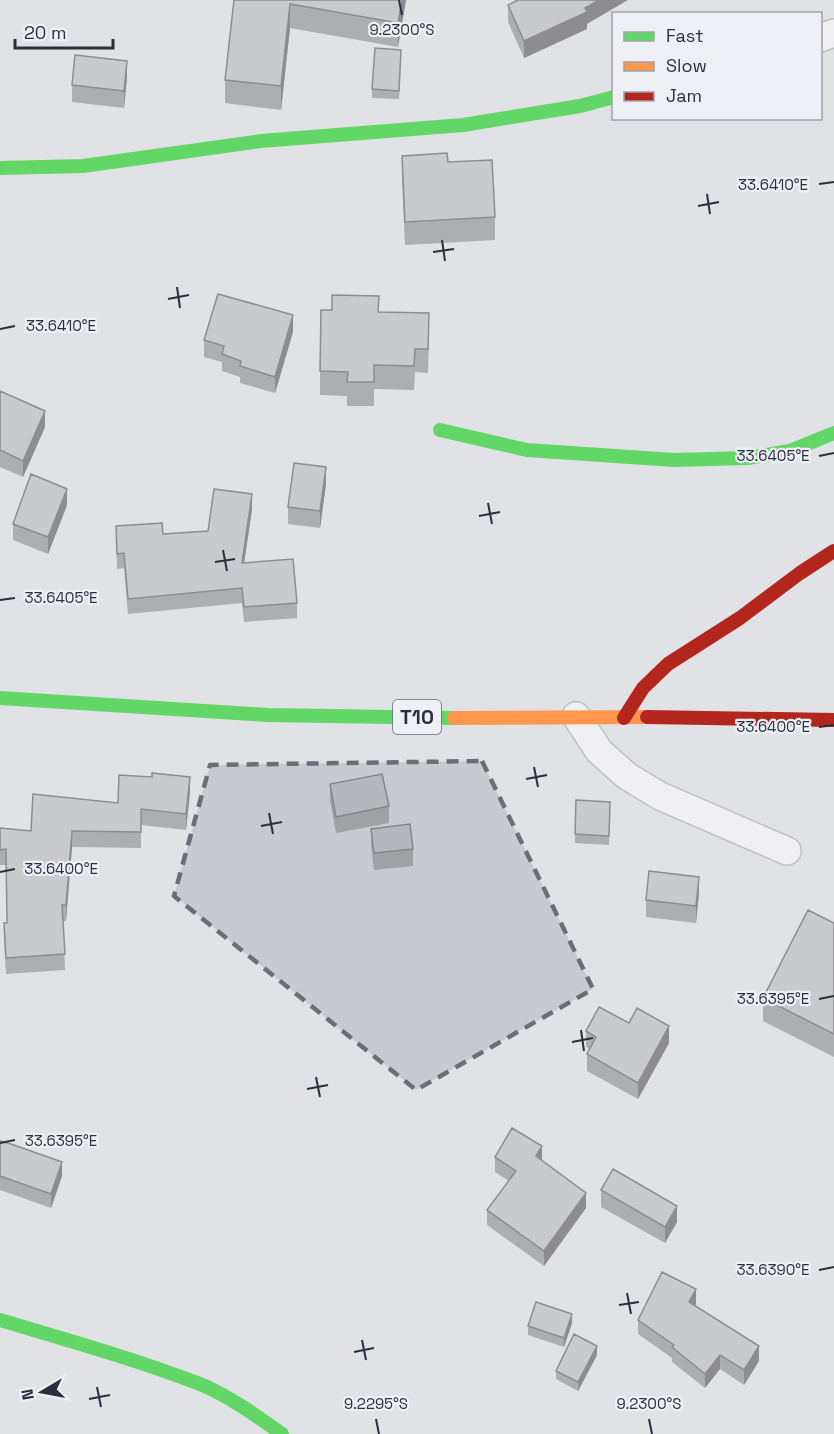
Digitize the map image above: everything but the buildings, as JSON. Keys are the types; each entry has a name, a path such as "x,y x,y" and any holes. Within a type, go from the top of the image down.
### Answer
{"main road":[{"path":"0,168 83,166 261,141 463,124 580,106 612,98"},
{"path":"440,430 527,450 674,460 748,458 790,451 834,433"},
{"path":"624,718 643,688 668,664 740,618 800,573 834,551"},
{"name":"T10","path":"0,698 246,714 356,717 576,716 831,722"},
{"path":"0,1320 202,1385 256,1415 282,1434"}],"street":[{"path":"576,716 599,751 627,776 660,796 787,850"}],"highlighted area":[{"path":"482,761 593,989 416,1090 174,896 210,765"}],"traffic: fast":[{"path":"0,168 83,166 261,141 463,125 580,106 612,98"},
{"path":"440,430 527,450 674,460 748,458 790,451 834,433"},
{"path":"0,698 268,715 454,718"},
{"path":"0,1320 126,1358 200,1384 232,1400 282,1434"}],"traffic: slow":[{"path":"454,718 647,717"}],"traffic: jam":[{"path":"624,718 643,688 668,664 740,618 800,573 834,551"},
{"path":"647,717 834,720"}]}
